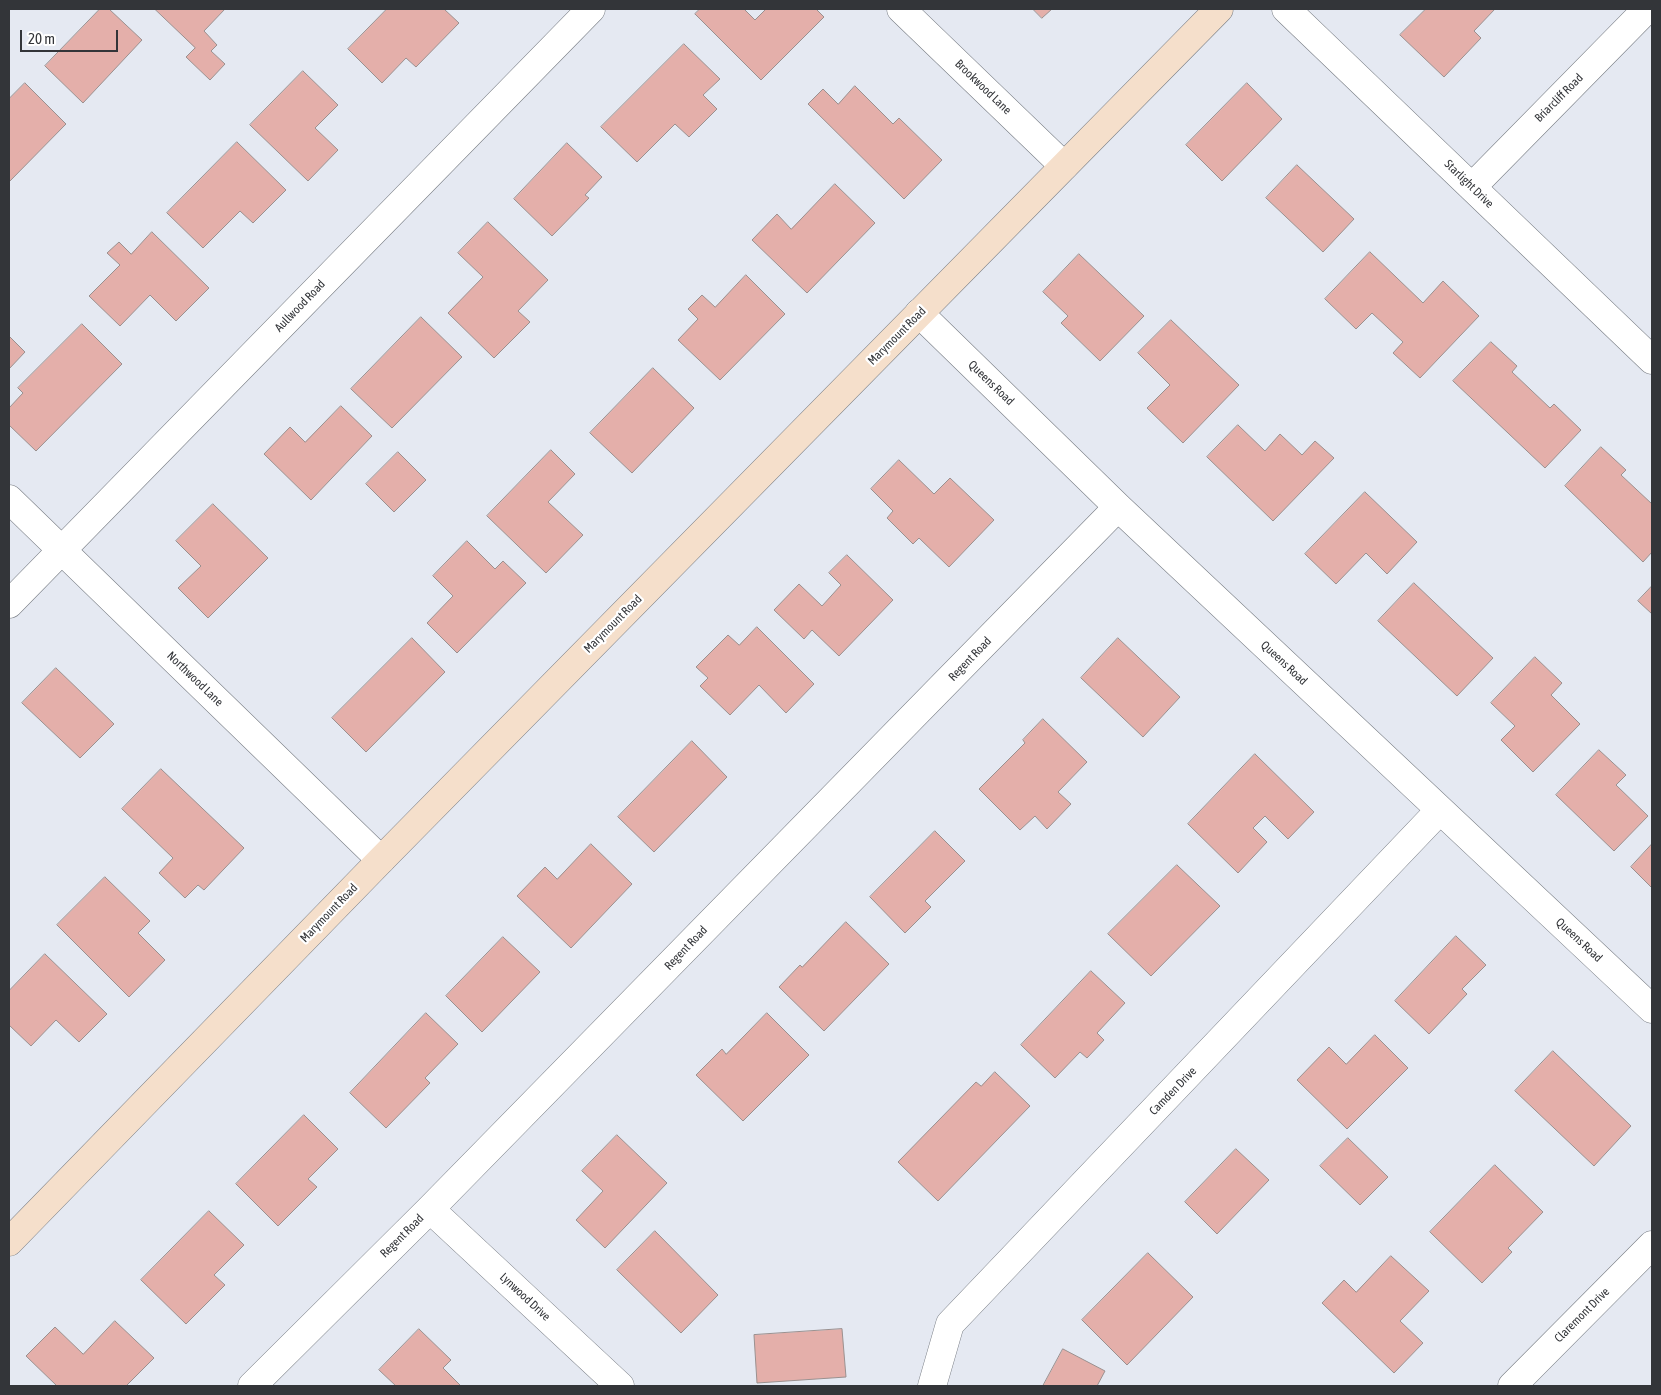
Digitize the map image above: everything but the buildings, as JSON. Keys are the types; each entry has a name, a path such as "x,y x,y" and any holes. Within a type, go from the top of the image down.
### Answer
{"street":[{"name":"Aullwood Road","path":"9,604 591,9"},
{"name":"Brookwood Lane","path":"901,9 1064,166"},
{"name":"Marymount Road","path":"9,1242 381,860 1219,9"},
{"name":"Starlight Drive","path":"1286,9 1652,360"},
{"name":"Briarcliff Road","path":"1472,187 1647,9"},
{"name":"Queens Road","path":"919,313 1118,507 1652,1008"},
{"name":"Northwood Lane","path":"9,499 381,860"},
{"name":"Regent Road","path":"252,1386 430,1208 1118,507"},
{"name":"Camden Drive","path":"932,1386 950,1324 1440,810"},
{"name":"Lynwood Drive","path":"430,1208 620,1386"},
{"name":"Claremont Drive","path":"1512,1386 1652,1244"}]}
